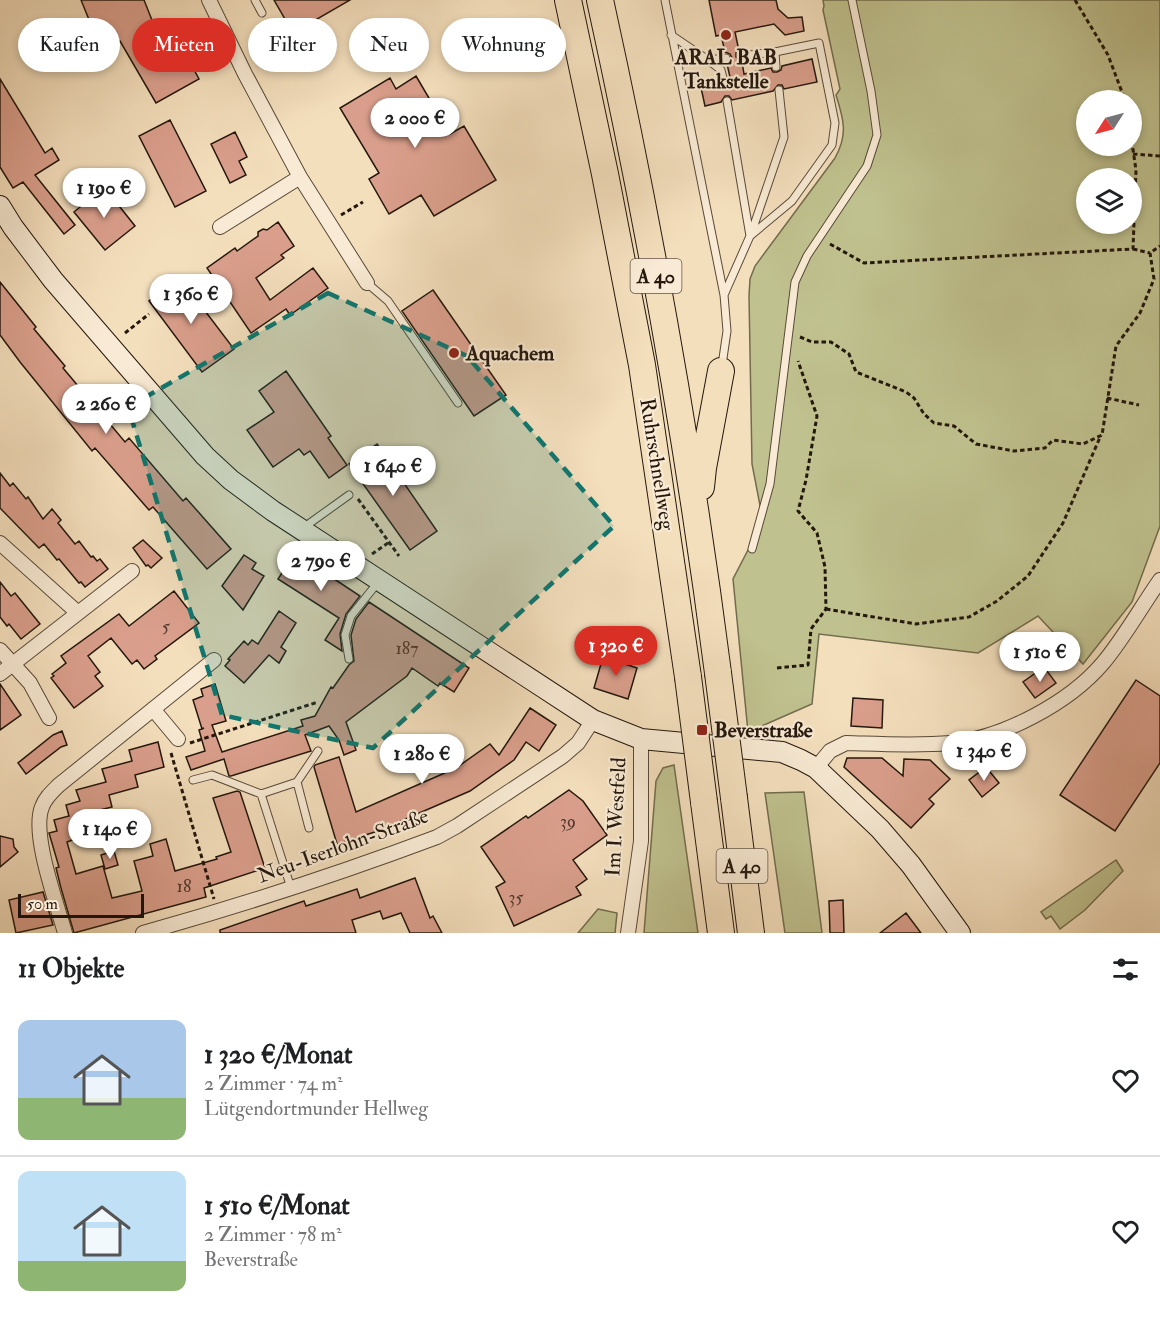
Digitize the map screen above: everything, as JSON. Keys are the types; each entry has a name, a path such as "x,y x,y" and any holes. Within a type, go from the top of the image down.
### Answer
{"highway":[{"name":"Ruhrschnellweg","path":"568,0 642,365 688,677 721,933"},
{"name":"Ruhrschnellweg","path":"600,0 654,260 703,554 751,933"},
{"path":"703,554 700,502 703,468 721,371"}],"main road":[{"path":"0,206 53,280 205,456 231,480 379,582 592,720 641,739 782,752 816,768 880,829 911,865 960,933"}],"street":[{"path":"209,0 245,74 300,177 367,283"},
{"path":"220,226 300,177"},
{"path":"0,543 78,613"},
{"path":"0,674 132,571"},
{"path":"816,768 830,751 846,743 953,743 1017,725 1080,687 1092,675 1104,662 1160,580"},
{"path":"0,650 30,683 49,718"},
{"path":"65,933 41,844 38,823 41,808 46,799 59,786 214,660"},
{"path":"153,709 176,745"},
{"name":"Neu-Iserlohn-Straße","path":"143,933 218,912 437,837 563,756 578,743 592,720"},
{"name":"Im I. Westfeld","path":"628,933 641,841 641,739"}],"lane":[{"path":"255,0 262,13"},
{"path":"664,0 724,295 727,331 721,371"},
{"path":"752,549 770,484 787,331 795,282 807,256 867,166 877,135 876,113 852,0"},
{"path":"671,35 721,70 723,78"},
{"path":"741,56 819,43 835,123 832,146 792,201 750,236"},
{"path":"775,52 776,67"},
{"path":"708,60 726,58"},
{"path":"724,295 750,236 784,137 779,90"},
{"path":"727,101 750,236"},
{"path":"367,283 388,301 458,403"},
{"path":"301,529 349,495"},
{"path":"349,659 345,635 351,616 379,582"},
{"path":"193,780 212,775 261,794 297,782 318,751"},
{"path":"297,782 309,828"},
{"path":"261,794 291,888"}],"path":[{"path":"1075,0 1108,55 1121,90"},
{"path":"1142,155 1160,156"},
{"path":"1133,156 1136,170 1133,249"},
{"path":"340,216 363,202"},
{"path":"819,238 864,263 1133,249 1150,253 1160,246"},
{"path":"826,609 916,624 969,618 997,601 1028,576 1063,523 1102,435 1116,346 1140,313 1154,279 1150,253"},
{"path":"125,333 149,314"},
{"path":"787,331 812,342 831,342 849,354 856,372 906,392 914,398 924,414 934,423 954,426 976,444 1014,451 1045,447 1053,440 1083,444 1102,435"},
{"path":"777,669 808,665 811,629 826,609 825,567 817,533 798,511 806,480 816,416 787,331"},
{"path":"1107,398 1139,405"},
{"path":"358,498 399,556"},
{"path":"372,554 389,543"},
{"path":"218,912 177,772 176,745 318,702"},
{"path":"177,772 186,770"}],"highlighted area":[{"path":"328,293 467,356 614,526 373,748 222,715 128,407"}],"green space":[{"path":"823,0 1160,0 1160,526 1132,602 1083,664 1038,616 978,653 819,634 812,704 748,732 733,579 763,521 752,464 750,279 755,266 835,158 842,142 843,120 836,95 840,89 823,10"},
{"path":"674,765 698,933 644,933 656,781 663,768"},
{"path":"804,792 822,933 785,933 765,793"},
{"path":"1116,860 1123,871 1085,910 1060,929 1051,916 1046,919 1041,912"},
{"path":"598,909 617,913 615,933 578,933"}],"building":[{"path":"81,0 144,0 151,18 132,18 132,62 120,41 120,18 88,18"},
{"path":"274,0 350,0 319,18 284,18"},
{"path":"709,0 776,0 778,9 788,18 802,17 804,31 785,35 774,24 735,32 739,51 736,57 742,62 744,74 771,68 773,72 777,72 782,66 812,59 817,82 784,89 782,85 778,85 773,91 732,100 729,96 725,96 721,102 705,106 700,83 718,79 721,83 726,82 730,77 727,64 732,58 725,52 721,35 716,36"},
{"path":"138,72 195,72 199,79 156,103"},
{"path":"416,76 450,134 464,126 496,180 434,216 421,195 389,214 369,179 379,173 340,108 390,78 396,89"},
{"path":"0,79 45,153 52,148 59,160 35,175 75,225 64,234 23,182 13,188 0,167"},
{"path":"170,120 206,191 175,207 139,136"},
{"path":"235,132 247,157 239,161 246,175 230,183 211,144"},
{"path":"104,187 135,226 105,250 74,212"},
{"path":"278,222 294,246 281,255 284,258 256,278 270,300 313,268 328,288 290,315 286,309 251,333 207,268 235,248 237,251 258,236 258,232 263,229 267,230"},
{"path":"180,278 234,349 202,372 149,301"},
{"path":"0,282 36,327 34,329 65,366 63,368 125,442 129,438 183,501 186,498 231,549 207,569 153,507 149,510 95,448 92,451 0,335"},
{"name":"Aquachem","path":"433,290 506,395 474,416 402,311"},
{"path":"286,371 331,436 328,438 347,465 329,478 310,451 304,455 299,449 273,467 247,430 274,412 259,391"},
{"path":"377,444 437,531 410,550 349,464"},
{"path":"0,473 10,486 13,483 26,499 28,497 43,519 52,509 61,520 58,523 75,544 79,541 91,557 93,556 97,561 100,559 108,569 85,587 44,544 39,548 0,508"},
{"path":"143,540 162,558 151,568 146,566 133,548"},
{"path":"295,553 360,596 346,614 340,634 342,651 325,640 339,618 278,579"},
{"path":"244,555 256,563 252,569 264,576 243,610 222,586"},
{"path":"0,582 11,596 15,593 40,624 21,639 0,617"},
{"path":"174,591 199,623 155,656 157,659 144,669 137,660 132,664 111,638 88,656 100,672 95,676 103,686 74,708 51,678 54,676 52,674 66,663 61,656 119,614 129,626"},
{"path":"369,602 469,668 454,692 440,683 438,686 412,668 407,676 346,722 356,750 344,755 339,740 329,726 305,735 311,751 231,776 229,776 224,759 191,770 186,757 205,751 199,730 202,729 193,700 203,696 201,689 215,684 226,721 212,725 222,752 303,726 301,720 315,716 331,687 333,688 354,661 351,635 356,619"},
{"path":"279,611 296,623 281,647 286,651 279,663 269,655 244,683 225,666 230,660 228,659 244,641 248,645 252,640 258,644"},
{"path":"613,656 626,660 625,664 637,668 628,699 594,688 603,657 611,660"},
{"path":"1044,667 1056,683 1035,698 1023,682"},
{"path":"1136,680 1160,696 1160,763 1115,831 1060,795"},
{"path":"0,684 21,715 0,730"},
{"path":"853,698 883,700 882,728 851,726"},
{"path":"530,708 556,725 539,751 526,742 514,760 470,791 378,831 337,844 315,765 339,757 356,812 456,768 490,744 499,755"},
{"path":"62,731 67,745 61,747 26,774 18,763 53,735"},
{"path":"158,742 164,767 135,775 138,787 109,795 112,807 83,814 86,826 72,829 75,839 67,842 76,874 103,866 112,898 142,891 134,861 153,856 150,844 166,839 175,871 217,859 216,857 231,852 213,798 237,791 240,792 265,868 204,888 206,897 74,933 49,833 57,831 54,820 69,816 66,805 80,801 76,790 106,782 102,769 132,761 129,750"},
{"path":"847,758 882,758 903,776 904,759 930,760 950,779 929,799 934,804 911,828 844,767"},
{"path":"986,767 999,783 982,797 969,780"},
{"path":"569,790 583,801 607,835 573,860 587,879 576,887 581,895 514,926 496,887 505,882 481,847"},
{"path":"0,836 13,839 14,847 18,852 0,867"},
{"path":"114,851 118,865 105,869 101,855"},
{"path":"415,878 430,918 433,916 442,933 410,933 401,913 383,919 380,911 352,920 356,933 220,933 220,930 304,901 306,906 357,889 360,898"},
{"path":"43,892 53,925 16,933 9,900"},
{"path":"843,900 844,933 830,933 829,901"},
{"path":"906,913 921,933 880,933"}],"place":[{"name":"ARAL BAB Tankstelle","path":"726,35"},
{"name":"Aquachem","path":"454,353"},
{"name":"Beverstraße","path":"702,730"}]}
